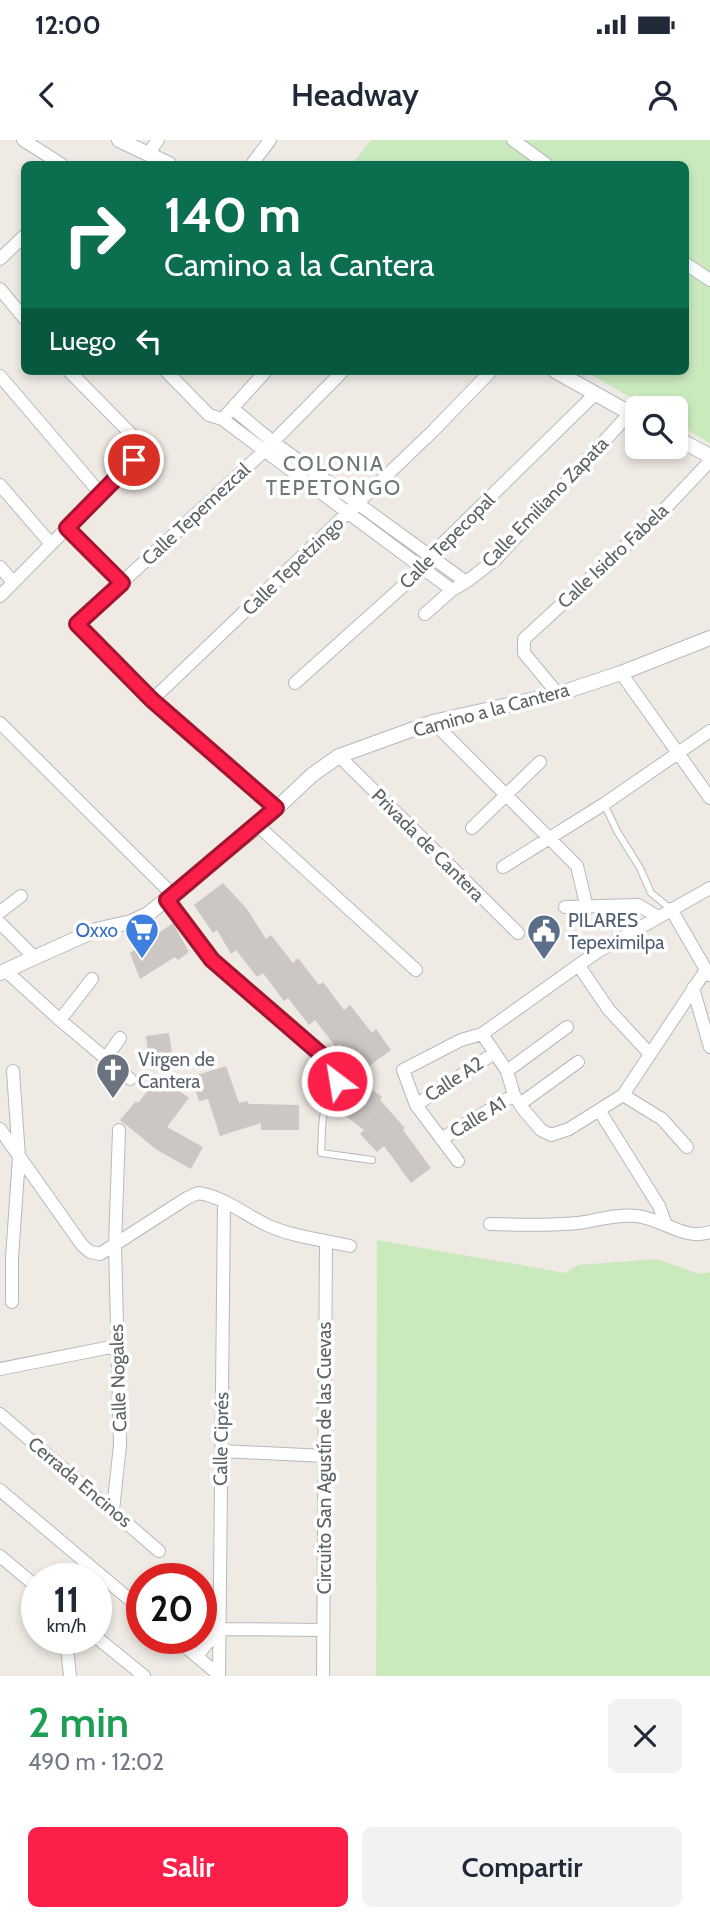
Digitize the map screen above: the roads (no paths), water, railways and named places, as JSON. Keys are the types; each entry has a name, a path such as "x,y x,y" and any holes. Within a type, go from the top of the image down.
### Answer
{"street":[{"path":"23,140 56,161"},
{"path":"119,140 163,161"},
{"path":"148,154 158,140"},
{"path":"254,161 270,140"},
{"path":"513,140 542,161"},
{"path":"0,259 21,239"},
{"path":"689,266 710,280"},
{"path":"0,289 21,314"},
{"path":"0,311 11,302"},
{"path":"0,596 134,460 138,447 135,438 73,375"},
{"path":"170,375 209,415 222,419 452,590"},
{"path":"222,419 262,375"},
{"name":"Calle Tepemezcal","path":"152,700 77,624 263,452 339,375"},
{"name":"Calle Tepetzingo","path":"152,700 348,514 487,375"},
{"path":"562,375 625,411"},
{"path":"0,376 100,493"},
{"name":"Calle Tepecopal","path":"295,683 422,569 429,557 594,394"},
{"path":"232,408 273,442 466,582"},
{"name":"Calle Emiliano Zapata","path":"425,614 452,590 496,559 625,423"},
{"path":"688,445 710,459"},
{"name":"Calle Isidro Fabela","path":"558,694 524,653 524,639 660,514 710,459"},
{"path":"0,485 51,544"},
{"path":"67,528 122,583"},
{"path":"0,567 13,582"},
{"name":"Camino a la Cantera","path":"3,972 96,930 131,922 148,914 258,826 312,775 339,756 433,722 558,694 710,638"},
{"path":"621,673 710,798"},
{"path":"152,700 276,808"},
{"path":"433,722 577,866 587,908"},
{"path":"0,723 170,898"},
{"path":"503,867 604,804 710,732"},
{"name":"Privada de Cantera","path":"339,756 518,933"},
{"path":"472,828 540,762"},
{"path":"258,826 416,970"},
{"path":"458,1161 415,1105 403,1070 461,1040 482,1034 597,952 710,888"},
{"path":"0,912 21,897"},
{"path":"565,907 638,905 658,917"},
{"path":"482,1034 507,1071 517,1100 545,1134 551,1135 569,1129 623,1095 693,988 708,973 671,909"},
{"path":"0,923 34,957"},
{"path":"579,966 609,1010 649,1053"},
{"path":"3,972 130,1079"},
{"path":"60,1020 92,979"},
{"path":"693,988 710,1047"},
{"path":"507,1071 567,1027"},
{"path":"106,1058 120,1038"},
{"name":"Calle A2","path":"415,1105 493,1054"},
{"name":"Calle A1","path":"441,1139 517,1100 578,1062"},
{"path":"12,1302 12,1258 19,1157 13,1070"},
{"path":"623,1095 662,1119 687,1147"},
{"path":"599,1110 659,1206 666,1225"},
{"path":"0,1129 82,1245 90,1252 100,1254 115,1246 198,1193 224,1201 270,1226 351,1246"},
{"name":"Calle Nogales","path":"113,1510 120,1445 115,1246 119,1130"},
{"name":"Calle Ciprés","path":"219,1675 224,1201"},
{"path":"490,1224 575,1223 630,1215 649,1217 699,1236 710,1232"},
{"name":"Circuito San Agustín de las Cuevas","path":"323,1676 326,1241"},
{"path":"0,1368 116,1346"},
{"name":"Cerrada Encinos","path":"0,1414 159,1551"},
{"path":"221,1451 325,1456"},
{"path":"0,1490 126,1596"},
{"path":"0,1556 21,1574"},
{"path":"197,1656 219,1629 323,1630"},
{"path":"112,1650 144,1676"},
{"path":"67,1654 70,1676"},
{"path":"195,1654 219,1675"}],"lane":[{"path":"604,804 651,893 671,909"},
{"path":"170,898 180,917 212,960 331,1063 337,1072 337,1081 324,1111 321,1153 372,1160"}],"place":[{"name":"Oxxo","path":"142,960"},
{"name":"PILARES Tepeximilpa","path":"544,961"},
{"name":"Virgen de Cantera","path":"113,1100"}],"district":[{"name":"COLONIA TEPETONGO","path":"334,475"}]}
